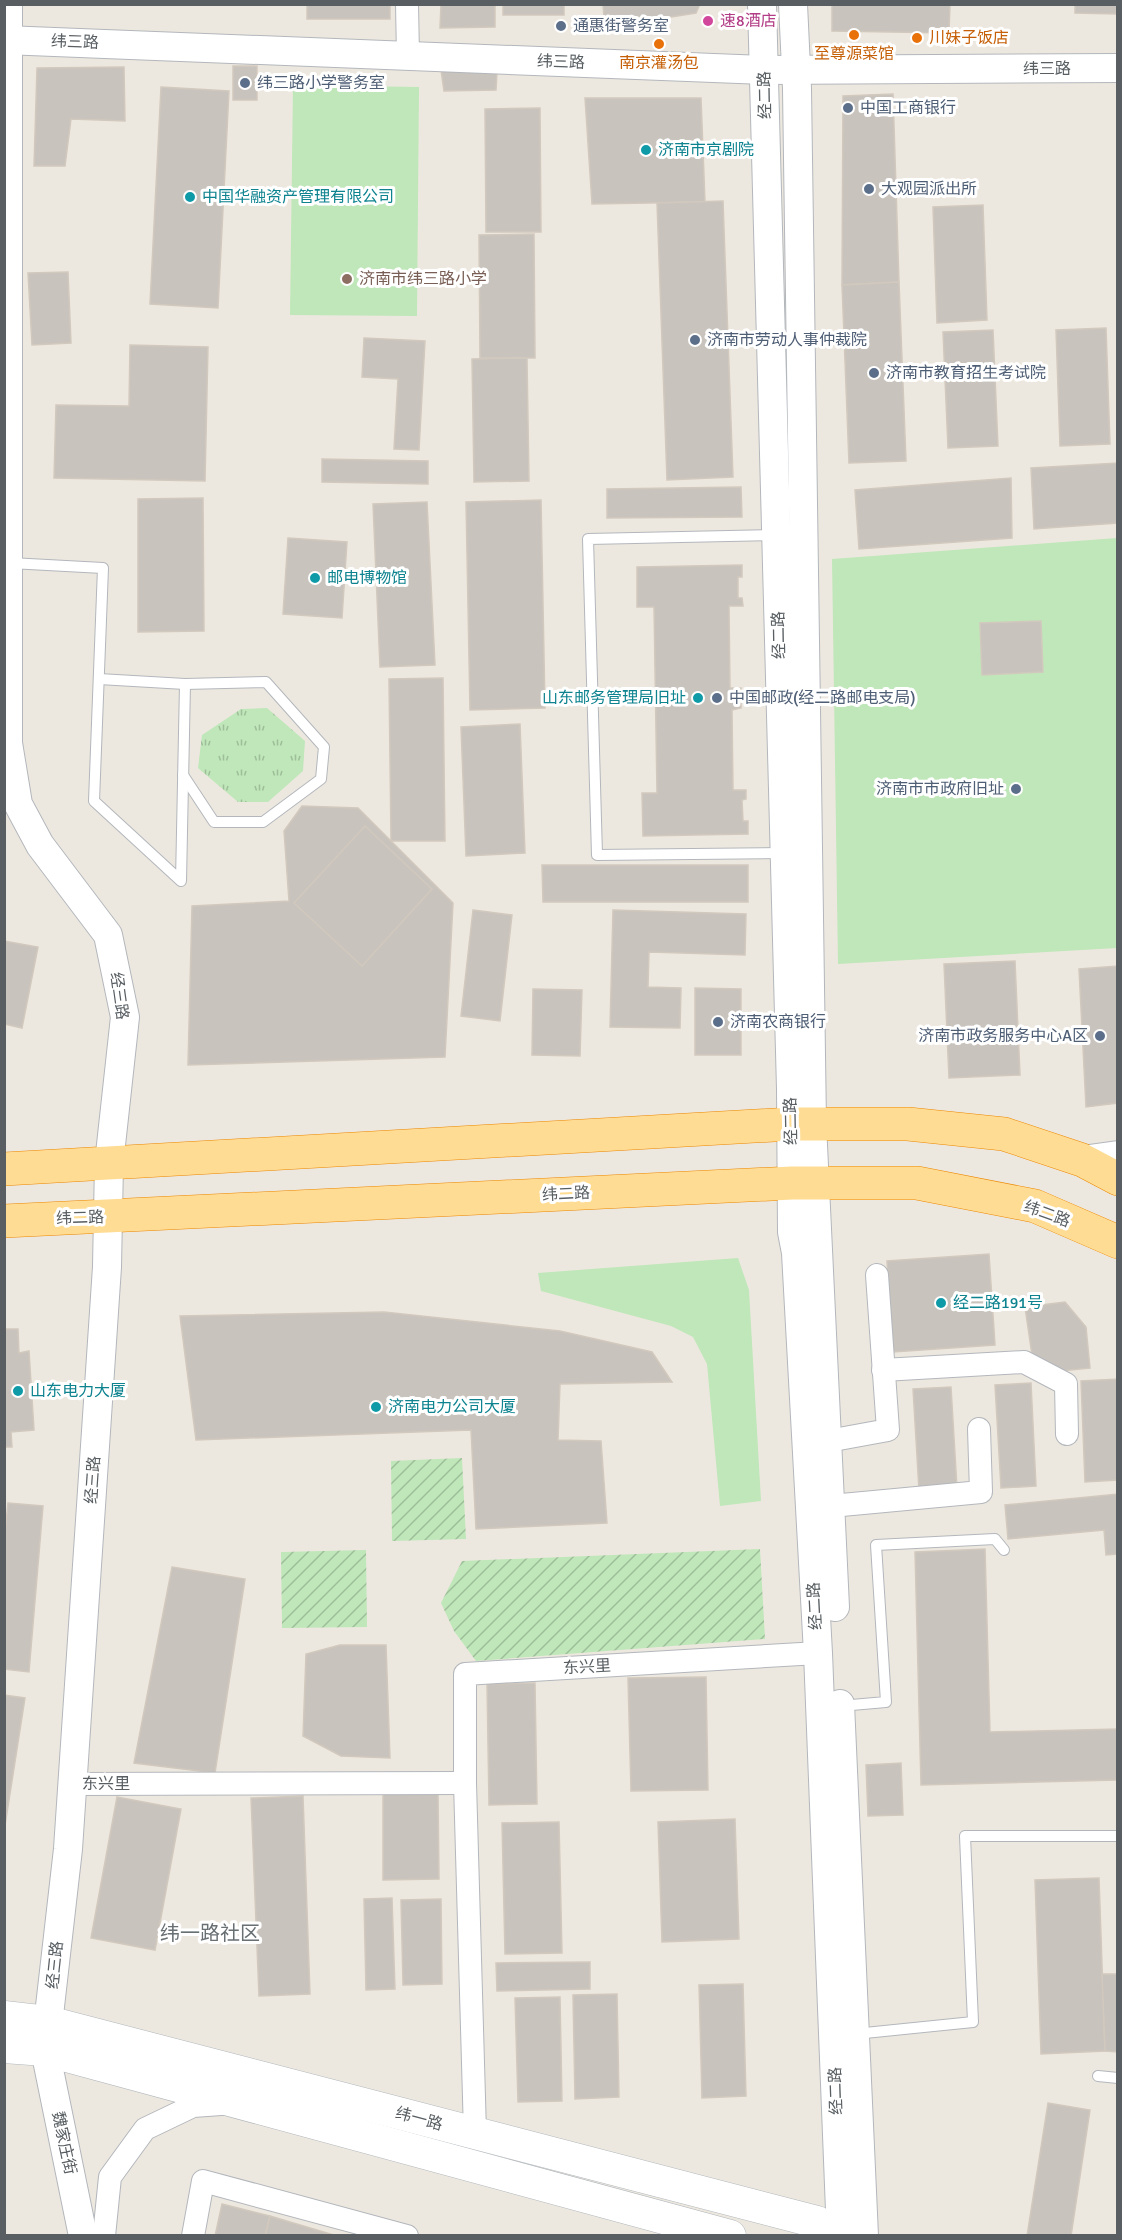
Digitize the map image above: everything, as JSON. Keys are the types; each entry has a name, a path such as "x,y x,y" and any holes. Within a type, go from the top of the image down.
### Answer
{"highway":[{"path":"4,1169 802,1124 908,1124 1004,1134 1082,1160 1118,1179"},
{"name":"纬二路","path":"4,1221 803,1183 917,1183 1035,1206 1118,1242"}],"main road":[{"name":"纬一路","path":"4,2017 47,2036 240,2102 730,2235"},
{"name":"纬一路","path":"4,2047 47,2036 475,2133 817,2222 825,2235"}],"street":[{"name":"经三路","path":"8,4 6,40 8,563 6,743 18,804 40,845 108,935 125,1017 110,1163 107,1267 68,1849 47,2036"},
{"path":"407,4 408,56"},
{"name":"经二路","path":"762,4 784,853 802,1124"},
{"name":"经二路","path":"793,4 796,70 803,1183 828,1441 864,2235"},
{"name":"纬三路","path":"6,40 765,70 1118,68"},
{"path":"1082,1160 1118,1155"},
{"name":"经二路","path":"803,1183 792,1232 796,1253 818,1653 841,2235"},
{"path":"828,1441 888,1430 877,1275"},
{"path":"883,1370 1024,1362 1066,1384 1067,1434"},
{"path":"831,1506 981,1492 979,1429"},
{"name":"东兴里","path":"475,2133 465,1783 465,1674 818,1653"},
{"name":"东兴里","path":"72,1785 465,1783"},
{"name":"魏家庄街","path":"47,2036 83,2235"},
{"path":"104,2235 110,2177 145,2129 193,2106 240,2102"},
{"path":"193,2235 203,2181 407,2235"}],"lane":[{"path":"777,535 588,538 597,855 784,853"},
{"path":"8,563 103,568 94,801 181,881 185,684"},
{"path":"99,679 185,684 266,682 324,747 321,778 263,822 214,822 183,775"},
{"path":"840,1706 886,1702 876,1545 995,1539 1004,1550"},
{"path":"855,2034 973,2022 965,1836 1118,1836"},
{"path":"1098,2076 1118,2078"}],"green space":[{"path":"293,85 419,87 417,316 290,315"},
{"path":"1117,538 1117,948 838,964 832,559"},
{"path":"267,708 305,741 303,771 268,802 238,802 198,768 202,735 241,709"},
{"path":"738,1258 749,1290 761,1501 720,1506 707,1364 693,1337 671,1326 541,1291 538,1273"},
{"path":"462,1458 466,1539 392,1541 391,1461"},
{"path":"760,1549 765,1639 476,1661 454,1631 441,1603 462,1561"},
{"path":"366,1550 367,1627 282,1628 281,1552"}],"building":[{"path":"307,4 390,4 390,19 307,19"},
{"path":"441,4 495,4 495,27 440,28"},
{"path":"503,4 564,4 564,15 503,15"},
{"path":"603,4 700,4 696,13 652,20 604,18"},
{"path":"832,4 950,4 949,33 832,31"},
{"path":"1075,4 1117,4 1116,14 1075,13"},
{"name":"纬三路小学警务室","path":"233,66 257,66 257,100 233,100"},
{"path":"124,67 125,121 71,119 65,166 34,166 37,68"},
{"path":"441,70 497,72 496,90 444,91"},
{"name":"中国华融资产管理有限公司","path":"161,87 229,91 218,308 150,304"},
{"name":"大观园派出所","path":"893,94 899,282 842,285 843,96"},
{"name":"济南市京剧院","path":"585,98 701,98 705,202 592,204"},
{"path":"540,108 541,232 486,232 485,109"},
{"name":"济南市劳动人事仲裁院","path":"723,201 733,477 667,480 657,203"},
{"path":"983,205 987,320 937,323 933,207"},
{"path":"534,234 535,358 480,358 479,235"},
{"path":"68,272 71,343 32,345 28,273"},
{"name":"济南市教育招生考试院","path":"899,282 906,461 849,463 842,285"},
{"path":"1106,328 1110,444 1060,446 1056,330"},
{"path":"993,330 998,446 948,448 943,332"},
{"path":"364,338 425,341 419,450 394,449 398,379 362,377"},
{"path":"130,345 208,347 205,481 54,478 56,405 129,406"},
{"path":"527,358 529,481 474,482 472,359"},
{"path":"322,459 428,461 428,484 322,482"},
{"path":"1118,463 1118,523 1034,529 1031,468"},
{"path":"1011,478 1012,538 859,549 855,490"},
{"path":"741,487 742,517 607,518 607,489"},
{"path":"203,498 204,631 138,632 138,499"},
{"path":"541,500 545,708 470,710 466,502"},
{"path":"427,502 435,665 380,667 373,504"},
{"name":"邮电博物馆","path":"288,538 347,542 342,618 283,614"},
{"name":"山东邮务管理局旧址","path":"742,565 742,577 738,577 738,598 742,598 743,606 729,606 730,688 741,688 741,708 732,710 733,790 746,790 746,799 742,800 743,821 748,821 748,834 643,836 642,793 657,793 654,607 637,607 637,567"},
{"path":"1041,621 1043,672 982,675 980,623"},
{"path":"443,678 445,841 391,841 389,679"},
{"path":"520,724 525,853 466,856 461,727"},
{"path":"302,806 358,808 453,903 445,1057 188,1065 192,906 289,901 284,831"},
{"path":"365,826 432,889 362,966 294,903"},
{"path":"542,865 748,865 748,902 543,902"},
{"path":"473,910 512,915 500,1021 461,1016"},
{"path":"613,910 746,914 745,955 649,952 648,987 681,988 680,1028 610,1027"},
{"path":"4,941 38,947 22,1028 4,1024"},
{"path":"1015,961 1020,1075 949,1078 944,964"},
{"name":"济南市政务服务中心A区","path":"1118,966 1118,1103 1086,1107 1079,969"},
{"name":"济南农商银行","path":"695,988 741,989 741,1055 695,1055"},
{"path":"533,989 582,990 580,1056 532,1055"},
{"name":"经二路191号","path":"989,1254 995,1345 893,1352 887,1261"},
{"path":"1065,1302 1086,1327 1090,1368 1060,1371 1032,1355 1025,1307"},
{"name":"济南电力公司大厦","path":"384,1312 560,1331 652,1352 672,1382 560,1384 558,1440 601,1441 607,1523 476,1529 471,1430 196,1440 180,1316"},
{"name":"山东电力大厦","path":"4,1329 18,1329 19,1353 29,1351 34,1430 11,1432 12,1447 4,1447"},
{"path":"1118,1379 1118,1480 1085,1482 1081,1381"},
{"path":"1031,1383 1036,1486 1001,1488 995,1385"},
{"path":"951,1387 957,1488 919,1490 913,1389"},
{"path":"1118,1494 1118,1554 1106,1555 1104,1530 1008,1539 1005,1505"},
{"path":"8,1503 43,1506 29,1672 4,1669 4,1542"},
{"path":"985,1549 990,1732 1118,1729 1118,1780 921,1785 915,1552"},
{"path":"172,1567 245,1579 215,1773 134,1763"},
{"path":"340,1645 386,1645 390,1758 341,1756 303,1736 306,1654"},
{"path":"706,1677 708,1790 631,1791 628,1678"},
{"path":"535,1683 537,1804 489,1805 487,1684"},
{"path":"4,1695 25,1698 4,1832"},
{"path":"901,1763 903,1815 868,1816 866,1765"},
{"path":"383,1792 438,1792 439,1879 383,1880"},
{"path":"303,1796 310,1994 259,1996 251,1798"},
{"path":"117,1797 181,1809 155,1950 91,1938"},
{"path":"735,1819 739,1939 662,1942 658,1822"},
{"path":"559,1822 562,1953 505,1954 502,1823"},
{"path":"1099,1878 1105,2051 1041,2054 1035,1880"},
{"path":"392,1898 395,1989 366,1990 364,1899"},
{"path":"441,1899 442,1984 403,1985 401,1900"},
{"path":"590,1962 590,1989 497,1991 496,1963"},
{"path":"1102,1974 1118,1974 1118,2052 1105,2051"},
{"path":"743,1984 746,2096 702,2098 699,1985"},
{"path":"617,1994 619,2097 575,2099 573,1995"},
{"path":"560,1997 562,2101 518,2102 515,1998"},
{"path":"1048,2103 1090,2110 1071,2236 1027,2236"},
{"path":"222,2204 270,2216 265,2236 215,2236"},
{"path":"270,2216 337,2236 265,2236"}],"place":[{"name":"速8酒店","path":"708,21"},
{"name":"通惠街警务室","path":"561,26"},
{"name":"至尊源菜馆","path":"854,35"},
{"name":"川妹子饭店","path":"917,38"},
{"name":"南京灌汤包","path":"659,44"},
{"name":"纬三路小学警务室","path":"245,83"},
{"name":"中国工商银行","path":"848,108"},
{"name":"济南市京剧院","path":"646,150"},
{"name":"大观园派出所","path":"869,189"},
{"name":"中国华融资产管理有限公司","path":"190,197"},
{"name":"济南市纬三路小学","path":"347,279"},
{"name":"济南市劳动人事仲裁院","path":"695,340"},
{"name":"济南市教育招生考试院","path":"874,373"},
{"name":"邮电博物馆","path":"315,578"},
{"name":"山东邮务管理局旧址","path":"698,698"},
{"name":"中国邮政(经二路邮电支局)","path":"717,698"},
{"name":"济南市市政府旧址","path":"1016,789"},
{"name":"济南农商银行","path":"718,1022"},
{"name":"济南市政务服务中心A区","path":"1100,1036"},
{"name":"经二路191号","path":"941,1303"},
{"name":"山东电力大厦","path":"18,1391"},
{"name":"济南电力公司大厦","path":"376,1407"}],"district":[{"name":"纬一路社区","path":"210,1933"}]}
